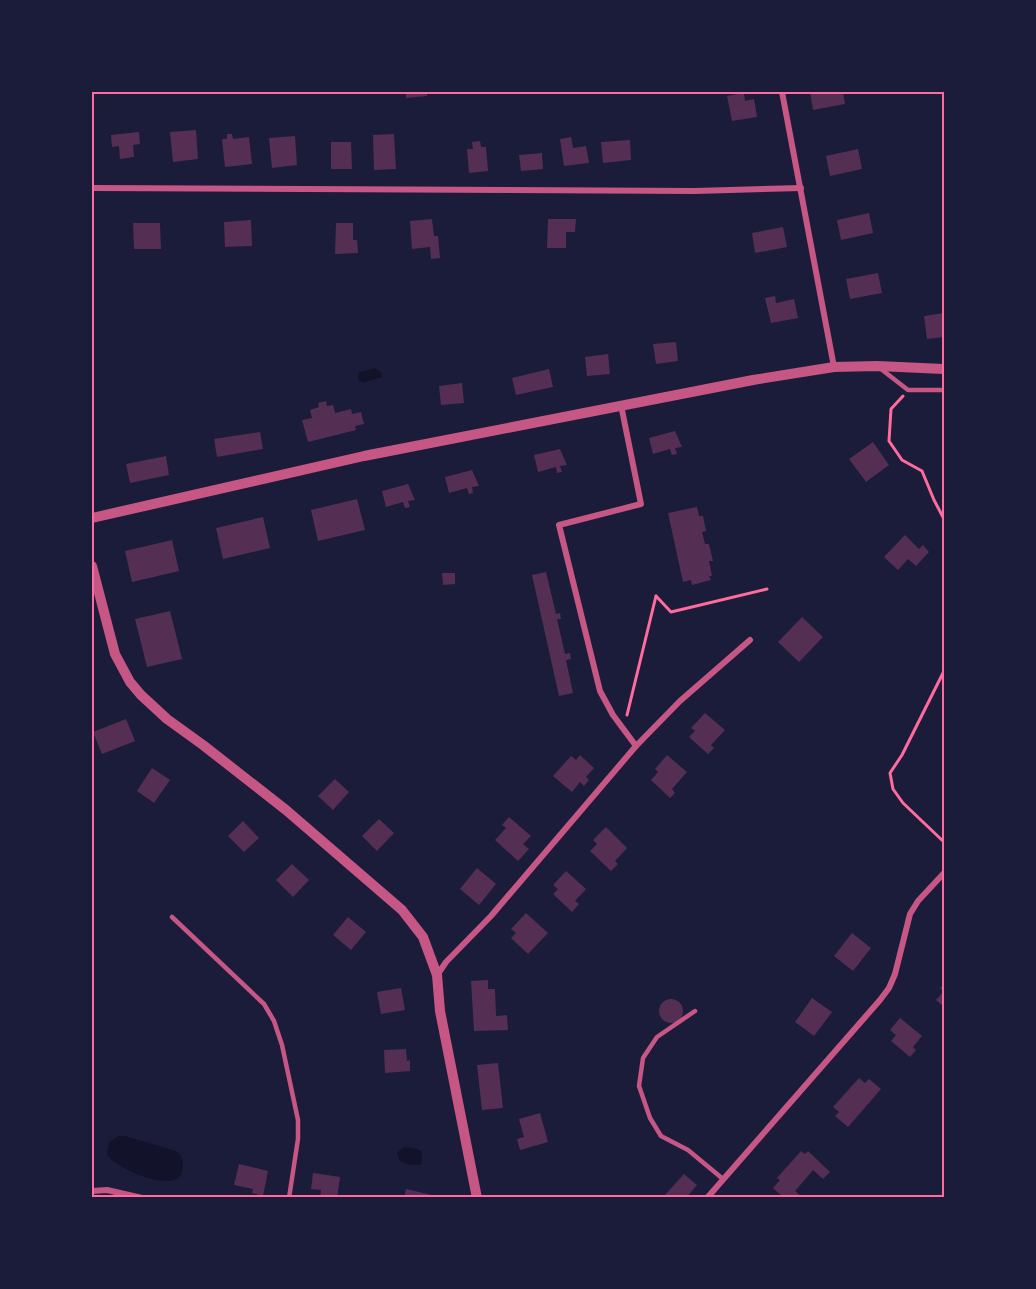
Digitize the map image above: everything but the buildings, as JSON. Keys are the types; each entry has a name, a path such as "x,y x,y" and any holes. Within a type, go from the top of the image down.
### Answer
{"street":[{"path":"782,92 834,367"},
{"path":"92,188 695,191 801,188"},
{"path":"92,518 364,456 621,405 834,367 945,369"},
{"path":"621,405 641,504 559,525 596,676 606,702 636,746"},
{"path":"92,566 115,654 130,682 141,695 167,719 286,810 402,910 423,937 437,975 440,1011 477,1197"},
{"path":"437,975 446,962 491,916 636,746 680,701 750,640"},
{"path":"707,1197 889,988 895,974 910,915 918,901 945,873"},
{"path":"92,1191 107,1190 142,1197"}],"lane":[{"path":"877,366 908,390 945,390"},
{"path":"172,917 264,1004 274,1021 282,1045 298,1120 298,1139 289,1197"},
{"path":"695,1011 657,1037 643,1058 639,1086 650,1118 661,1136 694,1154 723,1179"}],"path":[{"path":"908,390 891,410 889,441 902,460 922,471 945,519"},
{"path":"625,731 628,706 656,596 671,612 767,589"},
{"path":"945,671 890,773 892,789 903,803 945,842"}],"shaded area":[{"path":"375,368 381,372 382,377 362,383 358,379 358,373"},
{"path":"118,1136 176,1151 183,1163 179,1177 171,1181 160,1181 135,1173 113,1161 107,1155 109,1142"},
{"path":"404,1147 418,1149 422,1152 420,1165 409,1165 400,1161 397,1153"}]}
